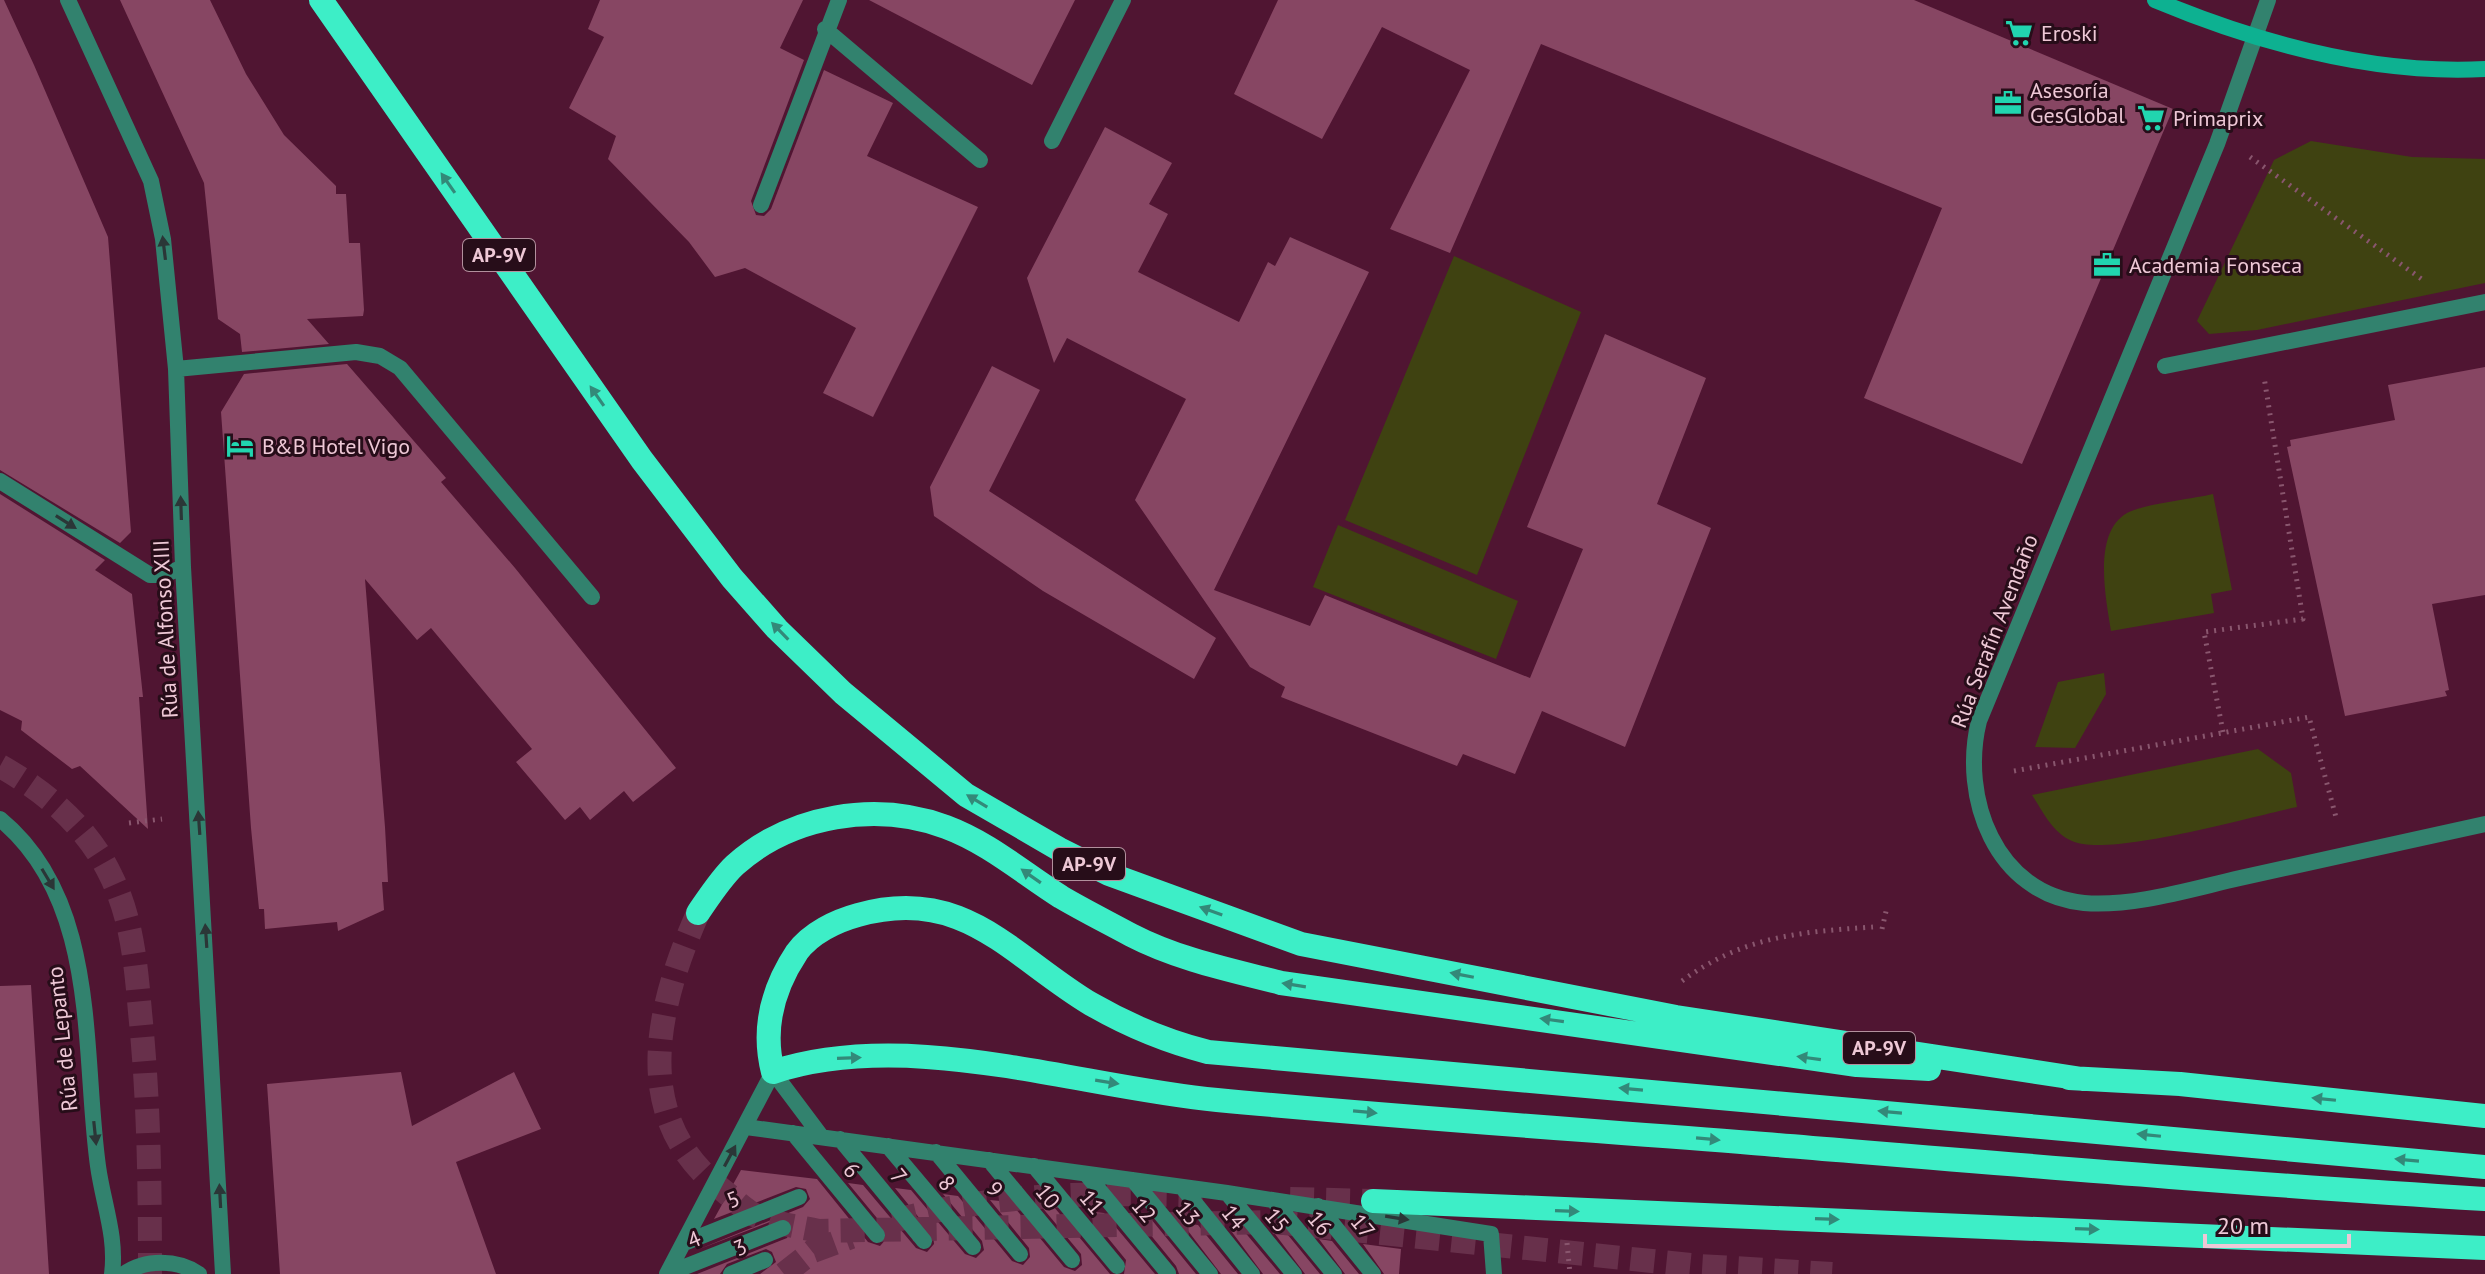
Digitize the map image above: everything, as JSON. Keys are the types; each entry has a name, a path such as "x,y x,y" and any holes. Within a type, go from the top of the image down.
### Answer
{"highway":[{"name":"AP-9V","path":"321,0 683,516 777,629 879,726 966,795 1109,874 1301,944 1676,1017 2082,1079"},
{"path":"698,913 734,866 781,832 828,818 885,815 946,827 1004,857 1061,897 1135,937 1205,964 1281,983 1857,1065 2180,1084 2485,1116"},
{"path":"2485,1167 1208,1052 1152,1037 1088,1002 1030,958 980,926 932,909 878,909 837,921 803,944 780,977 770,1016 767,1050 773,1072 811,1059 897,1057 1008,1067 1211,1099 2485,1199"},
{"path":"1373,1201 2485,1248"}],"main road":[{"path":"2155,0 2253,35 2332,56 2396,66 2485,69"}],"street":[{"name":"Rúa de Alfonso XIII","path":"68,0 151,181 163,239 176,369 183,567 223,1274"},
{"path":"761,205 825,29 839,0"},
{"path":"1052,141 1123,0"},
{"name":"Rúa Serafín Avendaño","path":"2268,0 2253,35 2217,144 1979,721 1972,751 1973,783 1980,813 1994,843 2016,871 2044,890 2080,902 2106,903 2201,887 2485,824"},
{"path":"825,29 980,160"},
{"path":"2165,366 2485,302"},
{"path":"176,369 328,352 380,356 400,368 592,597"},
{"path":"0,481 150,575 164,575 183,567"},
{"name":"Rúa de Lepanto","path":"0,819 21,837 53,886 73,946 83,998 98,1169 110,1221 112,1274"},
{"path":"667,1274 773,1072 821,1136"},
{"path":"746,1127 1318,1206 1491,1234 1494,1274"},
{"name":"6","path":"793,1133 877,1235"},
{"name":"7","path":"840,1139 924,1241"},
{"name":"8","path":"888,1146 973,1247"},
{"name":"9","path":"936,1152 1020,1254"},
{"name":"10","path":"989,1160 1072,1260"},
{"name":"11","path":"1034,1166 1117,1266"},
{"name":"12","path":"1086,1174 1168,1273"},
{"name":"13","path":"1133,1180 1210,1274"},
{"name":"14","path":"1182,1187 1252,1274"},
{"name":"15","path":"1227,1193 1294,1274"},
{"name":"5","path":"684,1243 799,1197"},
{"name":"16","path":"1273,1200 1334,1274"},
{"name":"17","path":"1318,1206 1373,1274"},
{"name":"4","path":"667,1274 783,1228"},
{"name":"3","path":"731,1274 765,1260"},
{"path":"124,1274 150,1263 173,1264 199,1274"}],"path":[{"path":"2250,157 2428,283"},
{"path":"2223,732 2204,632 2303,619 2259,347"},
{"path":"2014,771 2309,717 2337,821"},
{"path":"129,823 162,819"},
{"path":"1882,929 1887,907"}],"green space":[{"path":"2311,141 2412,157 2485,159 2485,283 2257,330 2209,334 2197,321 2274,160"},
{"path":"1454,256 1581,312 1477,575 1345,520"},
{"path":"2213,494 2232,590 2211,594 2214,613 2111,631 2104,568 2109,535 2116,522 2134,510"},
{"path":"1338,525 1518,601 1496,659 1313,587"},
{"path":"2104,673 2106,694 2075,748 2035,747 2058,682"},
{"path":"2258,749 2291,773 2297,807 2147,840 2090,845 2072,841 2059,833 2032,795"}],"building":[{"path":"0,0 4,0 34,65 108,237 131,532 120,543 0,470"},
{"path":"120,0 210,0 246,74 284,135 336,186 336,194 346,194 349,243 360,243 364,310 363,316 307,319 329,344 242,352 240,334 218,319 204,183"},
{"path":"600,0 803,0 780,48 804,60 751,201 756,215 764,216 771,209 824,70 893,103 867,156 978,207 873,417 823,393 856,328 745,268 715,277 689,242 608,159 616,136 569,108 604,37 588,29"},
{"path":"869,0 1075,0 1032,85"},
{"path":"1278,0 1914,0 2173,109 2022,464 1864,398 1942,208 1541,44 1450,253 1390,229 1470,70 1382,27 1322,139 1234,94"},
{"path":"1105,127 1172,163 1149,204 1168,214 1138,272 1239,322 1268,262 1275,266 1290,237 1369,272 1214,590 1310,626 1325,595 1530,678 1583,549 1527,527 1605,334 1706,378 1657,504 1711,528 1625,747 1542,711 1515,774 1463,754 1457,766 1281,697 1285,687 1250,667 1135,500 1186,399 1067,338 1054,363 1027,278"},
{"path":"347,364 446,478 441,482 515,568 676,768 633,802 624,791 590,820 580,807 565,820 516,762 532,749 431,628 417,640 365,579 385,827 388,882 382,882 384,910 338,931 337,922 265,929 264,909 259,909 251,828 221,412 244,374"},
{"path":"992,366 1040,390 989,491 1216,638 1194,679 1043,591 934,516 930,487"},
{"path":"2485,367 2485,595 2432,604 2449,690 2445,691 2447,696 2345,716 2287,447 2291,446 2290,440 2395,420 2388,385"},
{"path":"0,494 105,560 95,570 132,594 143,697 139,697 148,829 80,766 72,769 21,730 22,721 0,710"},
{"path":"31,985 49,1274 0,1274 0,986"},
{"path":"401,1072 412,1126 514,1072 541,1129 456,1162 496,1274 280,1274 267,1084"},
{"path":"741,1170 817,1179 868,1242 880,1246 887,1238 886,1229 848,1183 863,1185 916,1248 927,1252 934,1244 933,1235 895,1188 911,1190 965,1254 976,1258 984,1250 982,1241 943,1194 958,1196 1012,1261 1023,1265 1030,1257 1029,1248 990,1200 1010,1202 1064,1267 1075,1271 1082,1265 1081,1254 1041,1206 1054,1207 1110,1274 760,1274 776,1262 772,1252 766,1249 727,1264 720,1274 697,1274 787,1238 793,1225 789,1219 780,1218 697,1250 803,1207 810,1199 806,1189 796,1187 714,1219"},
{"path":"1086,1211 1104,1213 1155,1274 1124,1274 1126,1260"},
{"path":"1136,1217 1151,1219 1196,1274 1179,1274 1176,1266"},
{"path":"1182,1223 1198,1225 1238,1274 1221,1274"},
{"path":"1229,1228 1243,1230 1280,1274 1263,1274"},
{"path":"1275,1234 1288,1235 1320,1274 1305,1274"},
{"path":"1319,1239 1332,1241 1359,1274 1345,1274"},
{"path":"1363,1244 1401,1249 1399,1274 1384,1274"}],"tunnel":[{"path":"0,766 34,787 78,827 102,858 124,908 135,960 143,1045 150,1274"},
{"path":"698,913 672,984 663,1021 660,1057 662,1093 672,1127 691,1159 739,1204 766,1219 819,1231 1275,1222 1700,1266 1832,1274"},
{"path":"893,1221 933,1211 1011,1199 1129,1194 1210,1196"},
{"path":"1290,1199 1373,1201"},
{"path":"784,1274 813,1251 851,1237"}],"place":[{"name":"Eroski","path":"2019,33"},
{"name":"Asesoría GesGlobal","path":"2008,103"},
{"name":"Primaprix","path":"2151,118"},
{"name":"Academia Fonseca","path":"2107,265"},
{"name":"B&B Hotel Vigo","path":"240,446"}]}
